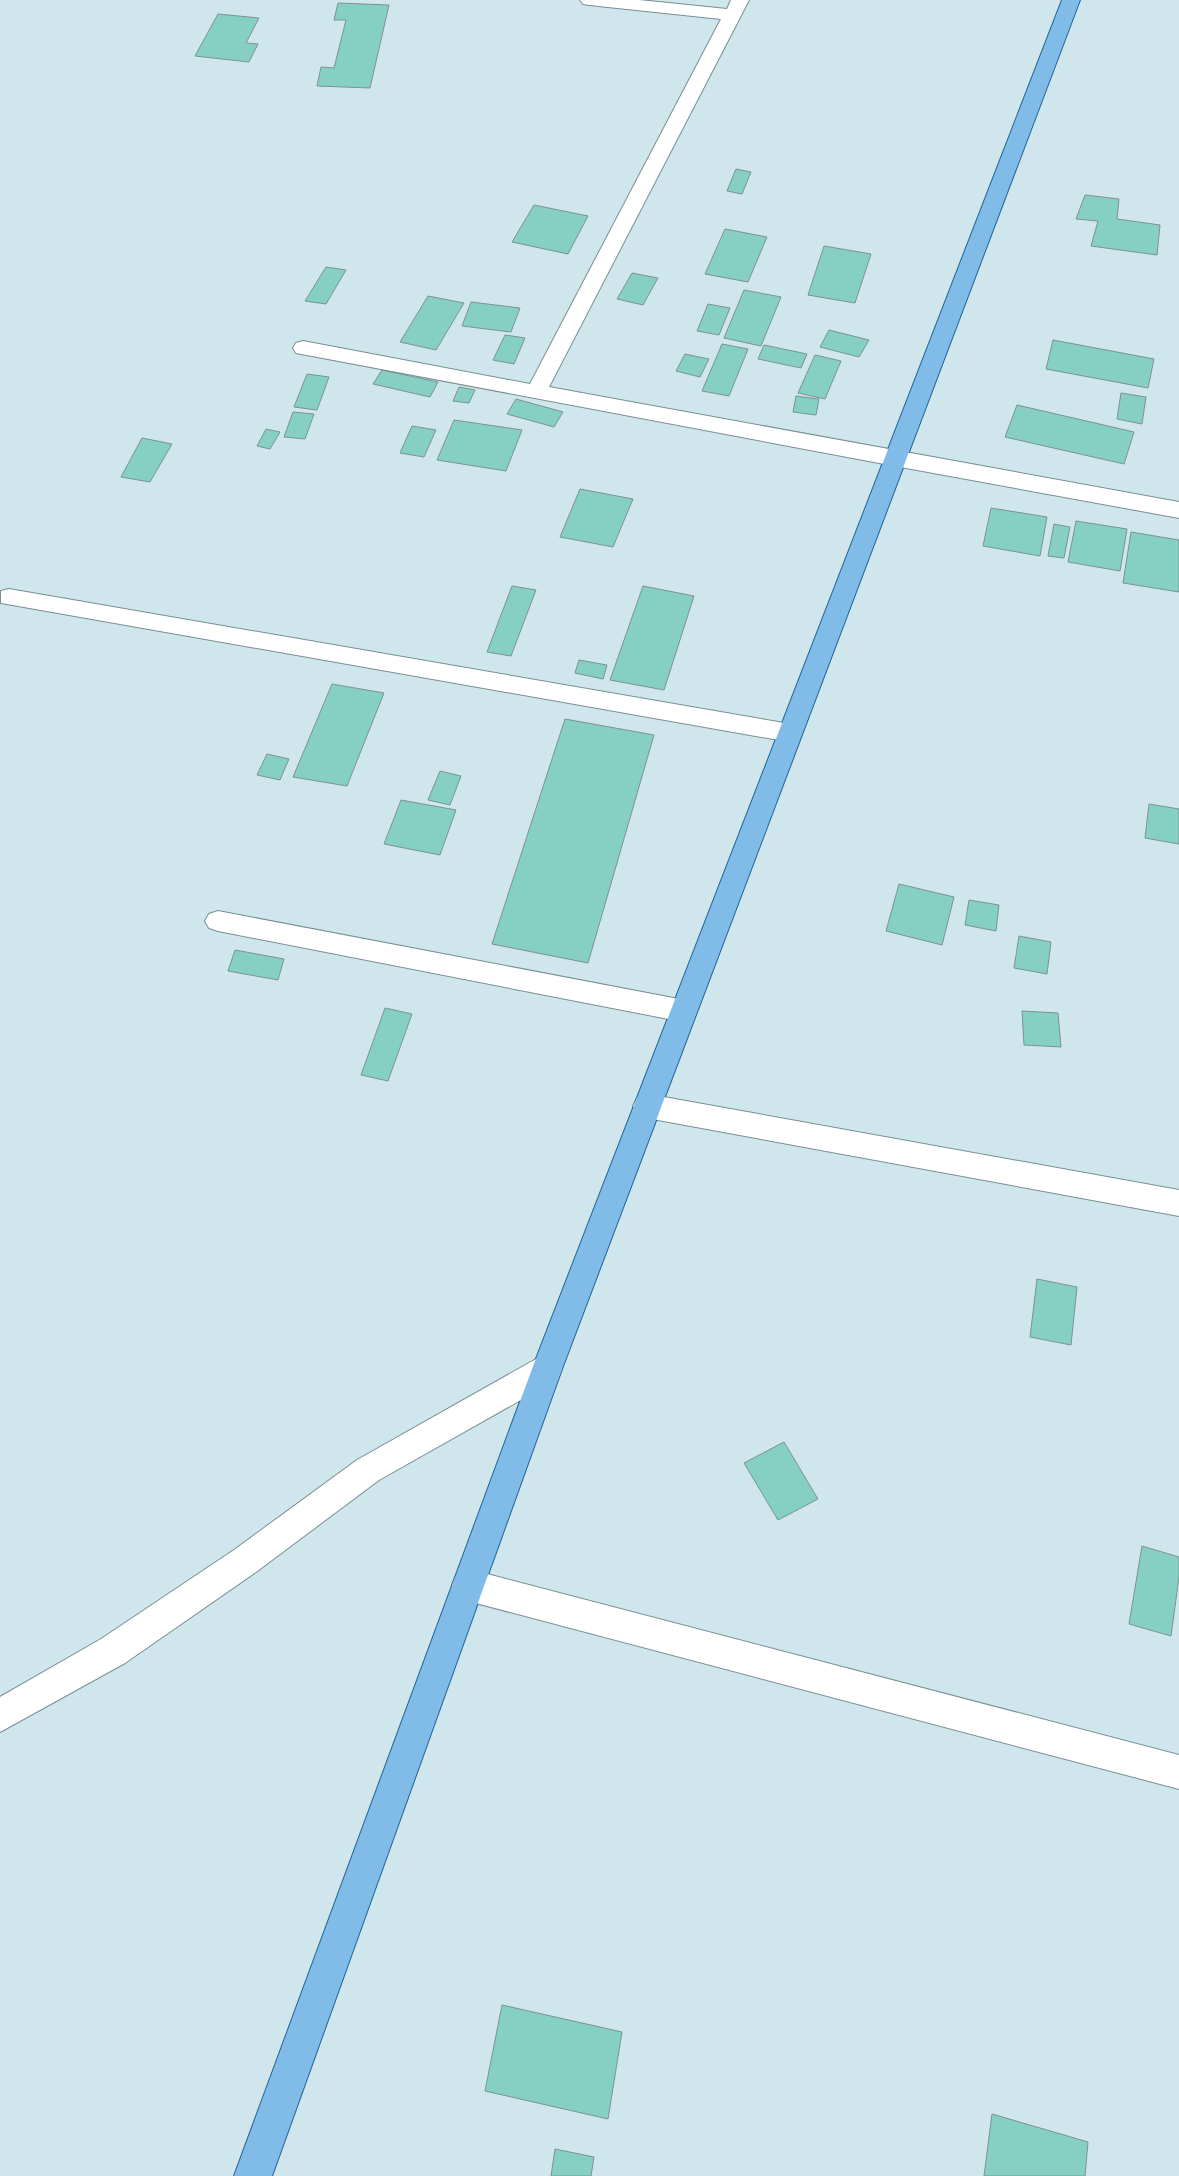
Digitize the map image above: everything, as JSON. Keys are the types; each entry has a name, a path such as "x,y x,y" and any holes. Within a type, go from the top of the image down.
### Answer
{"main road":[{"path":"253,2176 547,1369 1071,0"}],"street":[{"path":"536,392 736,7 589,0"},
{"path":"303,348 1179,510"},
{"path":"9,597 790,732"},
{"path":"218,921 684,1011"},
{"path":"648,1106 1179,1202"},
{"path":"0,1715 113,1651 245,1560 368,1470 547,1369"},
{"path":"468,1585 1179,1772"}],"building":[{"path":"338,3 389,5 370,88 317,86 321,67 334,68 346,20 334,20"},
{"path":"218,14 259,18 246,43 258,44 249,62 195,56"},
{"path":"736,169 751,172 742,194 727,191"},
{"path":"1085,195 1119,199 1117,219 1160,225 1157,255 1091,246 1098,221 1076,219"},
{"path":"534,205 588,216 568,254 512,242"},
{"path":"725,229 767,237 748,282 705,274"},
{"path":"824,246 871,254 855,303 808,295"},
{"path":"326,267 346,270 326,304 305,301"},
{"path":"632,273 658,278 643,305 617,299"},
{"path":"744,290 781,297 761,346 724,338"},
{"path":"428,296 464,303 436,350 400,342"},
{"path":"471,302 520,308 511,332 462,326"},
{"path":"708,304 730,308 719,335 697,331"},
{"path":"829,330 869,340 859,357 820,347"},
{"path":"505,335 525,338 514,364 493,360"},
{"path":"1053,340 1154,359 1148,388 1046,369"},
{"path":"722,344 748,349 729,396 702,391"},
{"path":"764,345 807,354 801,368 758,359"},
{"path":"685,354 709,359 700,377 676,371"},
{"path":"815,355 841,361 825,399 798,393"},
{"path":"382,370 438,382 430,397 373,384"},
{"path":"307,374 329,377 317,410 294,407"},
{"path":"459,387 475,390 469,403 453,401"},
{"path":"1121,393 1146,397 1142,424 1117,419"},
{"path":"796,396 819,399 816,415 793,412"},
{"path":"516,399 563,412 554,427 507,414"},
{"path":"1017,405 1134,432 1124,464 1005,437"},
{"path":"293,412 314,414 305,439 284,437"},
{"path":"454,420 522,430 506,471 437,460"},
{"path":"412,426 436,430 424,457 400,453"},
{"path":"266,429 280,432 270,449 257,446"},
{"path":"142,438 172,444 150,482 121,477"},
{"path":"580,489 633,499 613,547 560,537"},
{"path":"991,508 1047,517 1040,556 983,546"},
{"path":"1076,521 1127,529 1120,571 1068,562"},
{"path":"1054,524 1070,527 1064,558 1048,556"},
{"path":"1131,532 1179,540 1179,592 1123,583"},
{"path":"512,586 536,590 511,656 487,652"},
{"path":"643,586 694,596 664,690 610,680"},
{"path":"579,660 607,665 603,679 575,673"},
{"path":"332,684 384,693 347,786 293,777"},
{"path":"565,719 654,735 588,963 492,944"},
{"path":"267,754 289,759 280,780 257,775"},
{"path":"440,771 461,776 450,805 428,800"},
{"path":"401,800 456,810 440,855 384,844"},
{"path":"1149,804 1179,809 1179,844 1145,838"},
{"path":"899,884 954,897 942,945 886,931"},
{"path":"969,900 999,905 996,931 965,925"},
{"path":"1019,936 1051,942 1047,974 1014,968"},
{"path":"235,950 284,959 278,980 228,971"},
{"path":"385,1008 412,1014 388,1081 361,1075"},
{"path":"1022,1011 1058,1013 1061,1047 1024,1045"},
{"path":"1037,1279 1077,1287 1071,1345 1030,1337"},
{"path":"784,1442 818,1499 778,1520 744,1463"},
{"path":"1142,1546 1179,1557 1179,1577 1171,1636 1129,1624"},
{"path":"502,2005 622,2032 608,2119 485,2091"},
{"path":"992,2114 1088,2142 1085,2176 984,2176"},
{"path":"555,2149 594,2157 591,2176 551,2176"}]}
